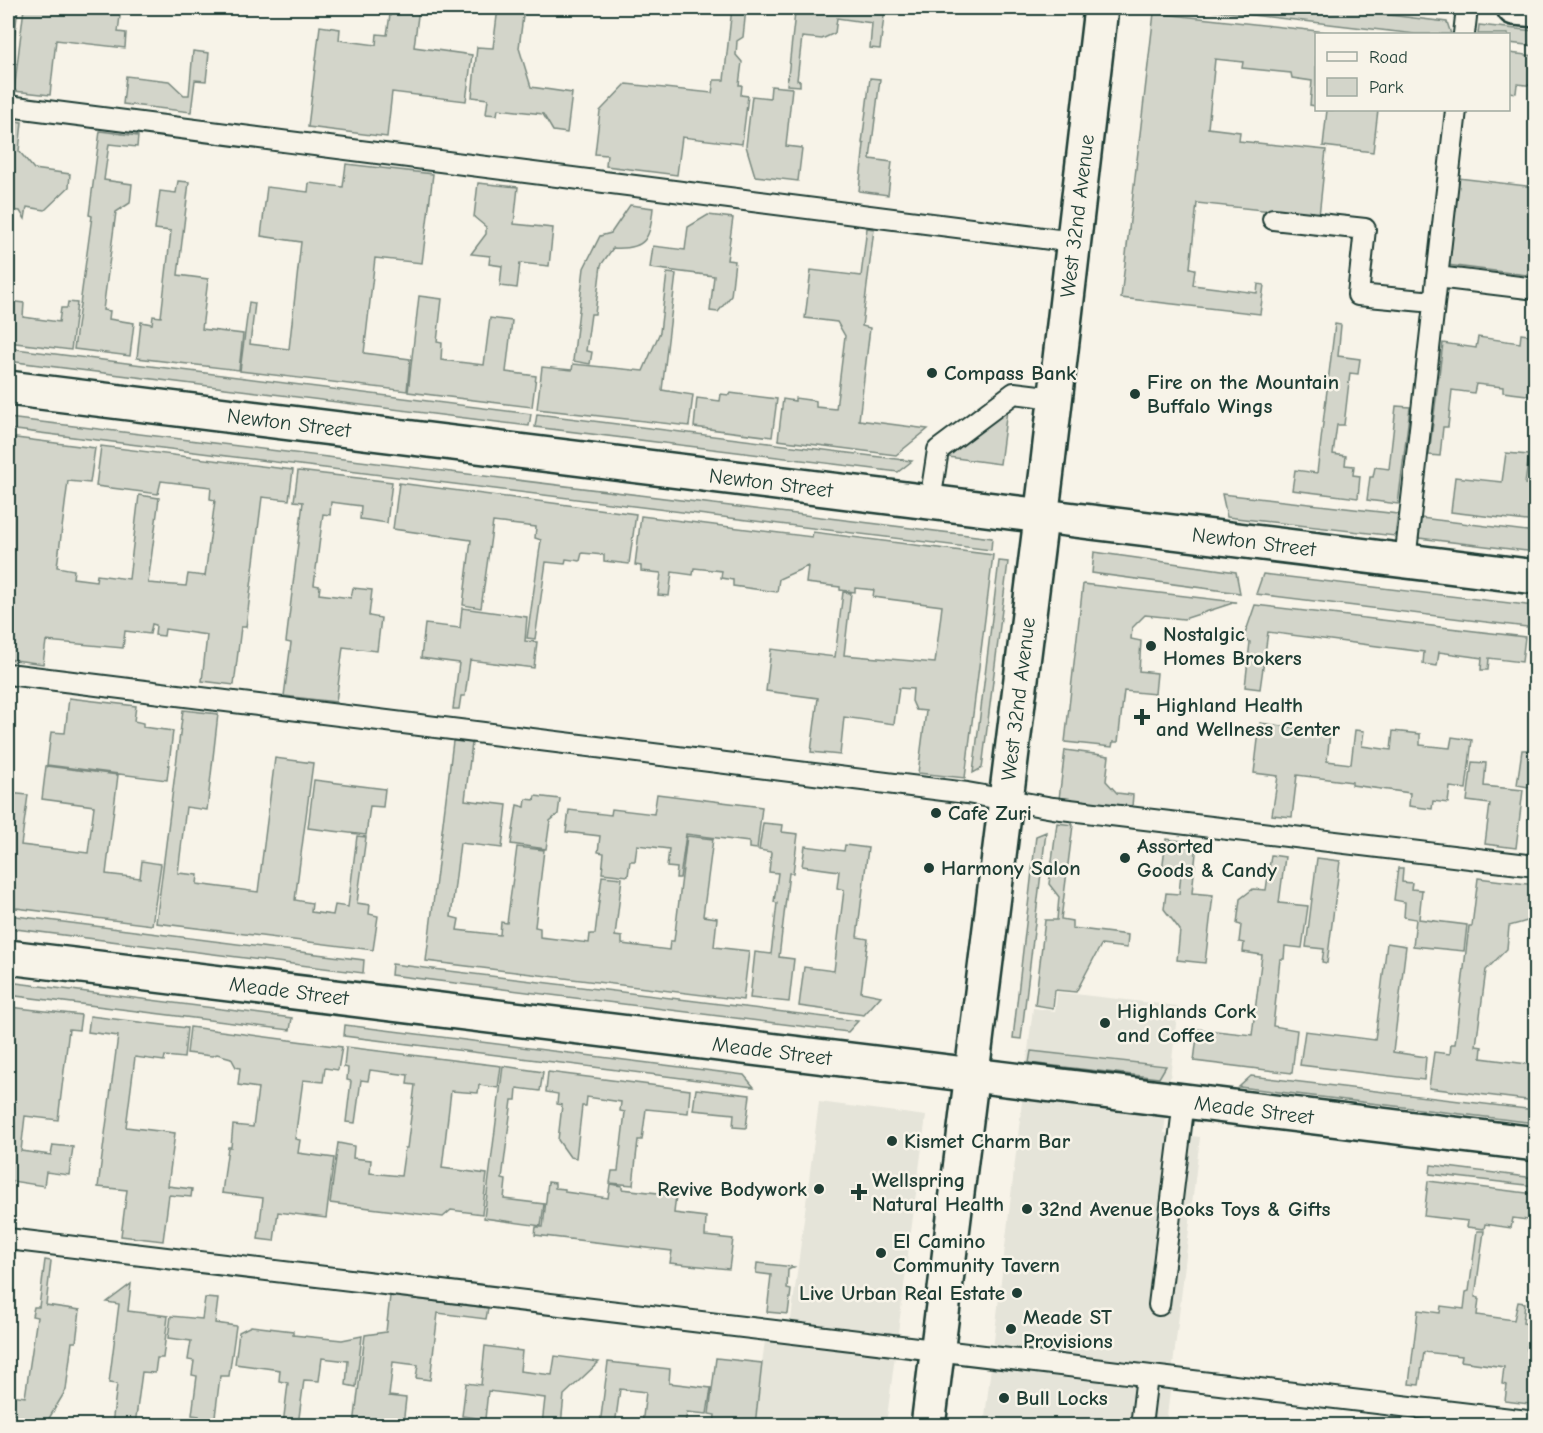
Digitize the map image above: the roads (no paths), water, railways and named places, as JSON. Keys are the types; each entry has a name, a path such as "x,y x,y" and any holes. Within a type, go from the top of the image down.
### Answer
{"street":[{"name":"West 32nd Avenue","path":"928,1425 1041,516 1101,8"},
{"path":"1514,8 1536,10"},
{"name":"Newton Street","path":"8,388 1536,577"},
{"name":"Meade Street","path":"8,957 1536,1144"}],"lane":[{"path":"1464,33 1467,8"},
{"path":"8,106 1074,242"},
{"path":"1405,561 1456,111"},
{"path":"1273,219 1365,229 1358,295 1434,302"},
{"path":"1437,277 1536,289"},
{"path":"930,502 938,450 1014,393 1055,398"},
{"path":"8,674 931,788 1065,810 1536,866"},
{"path":"1159,1305 1184,1101"},
{"path":"8,1239 1536,1422"},
{"path":"1141,1425 1147,1376"}],"place":[{"name":"Compass Bank","path":"932,373"},
{"name":"Fire on the Mountain Buffalo Wings","path":"1135,394"},
{"name":"Nostalgic Homes Brokers","path":"1151,646"},
{"name":"Highland Health and Wellness Center","path":"1142,717"},
{"name":"Cafe Zuri","path":"936,813"},
{"name":"Assorted Goods & Candy","path":"1125,858"},
{"name":"Harmony Salon","path":"929,868"},
{"name":"Highlands Cork and Coffee","path":"1105,1023"},
{"name":"Kismet Charm Bar","path":"892,1141"},
{"name":"Revive Bodywork","path":"819,1189"},
{"name":"Wellspring Natural Health","path":"859,1192"},
{"name":"32nd Avenue Books Toys & Gifts","path":"1027,1209"},
{"name":"El Camino Community Tavern","path":"881,1253"},
{"name":"Live Urban Real Estate","path":"1017,1293"},
{"name":"Meade ST Provisions","path":"1011,1329"},
{"name":"Bull Locks","path":"1004,1398"}]}
